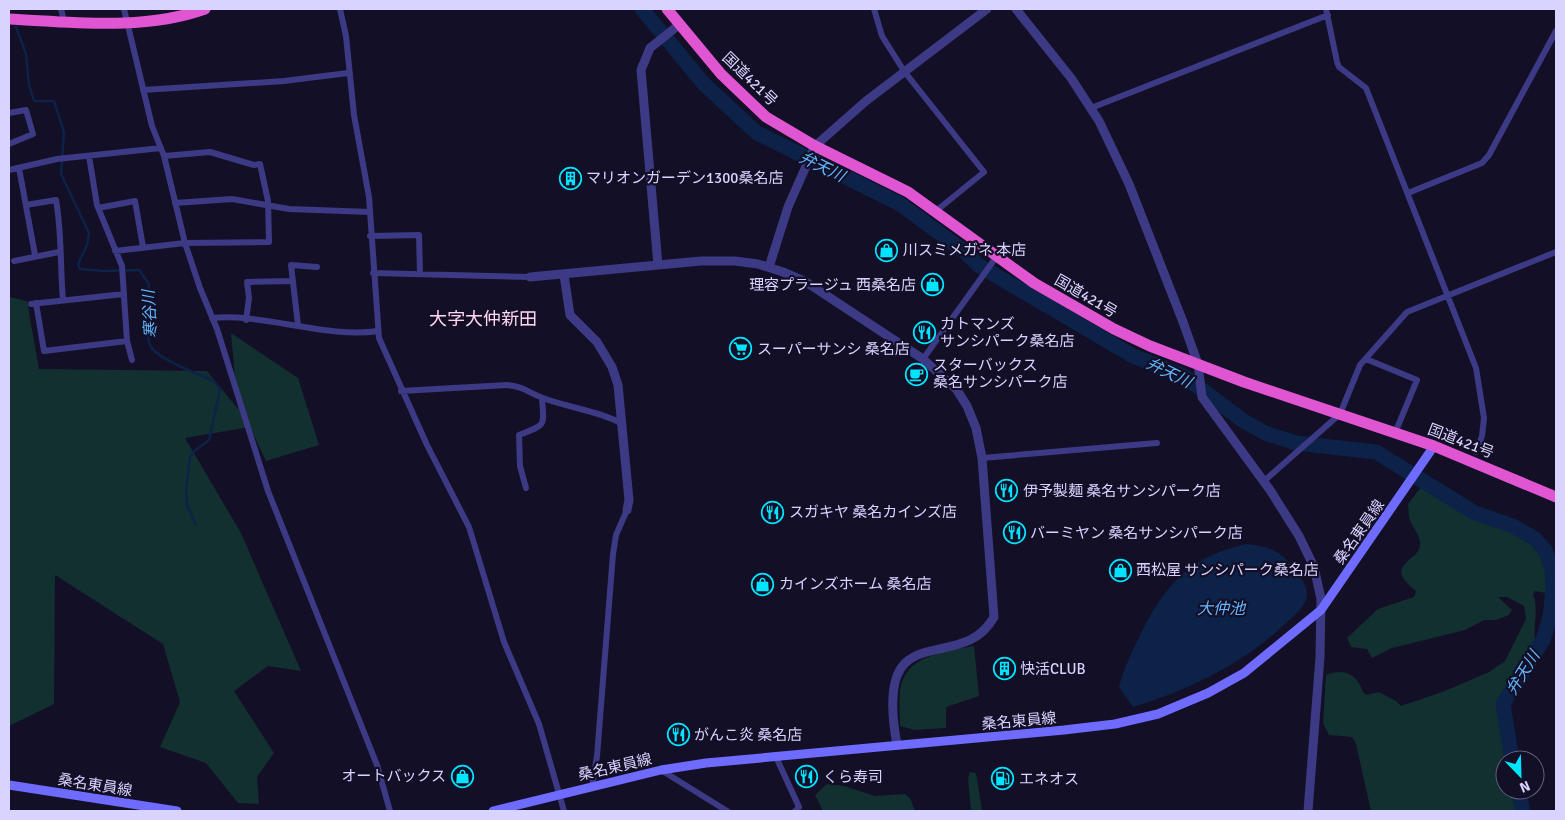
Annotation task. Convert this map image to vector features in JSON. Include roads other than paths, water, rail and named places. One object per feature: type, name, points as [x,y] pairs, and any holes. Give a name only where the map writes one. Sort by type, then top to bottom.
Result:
[{"type":"highway","points":[[9,18],[128,23],[162,20],[205,9]]},
{"type":"highway","name":"国道421号","points":[[666,9],[675,28],[766,117],[814,149],[908,192],[936,211],[994,259],[1114,329],[1198,364],[1434,446],[1556,497]]},
{"type":"main road","name":"桑名東員線","points":[[493,811],[662,770],[897,744],[1064,730],[1115,724],[1158,714],[1208,693],[1244,673],[1320,610],[1358,558],[1434,446]]},
{"type":"main road","name":"桑名東員線","points":[[9,785],[177,811]]},
{"type":"street","points":[[61,9],[64,21]]},
{"type":"street","points":[[124,9],[152,126],[164,156],[185,243],[212,318],[266,484],[377,765],[390,811]]},
{"type":"street","points":[[340,9],[346,36],[348,73],[370,212],[370,236],[378,331],[382,347],[401,391],[469,527],[504,642],[538,724],[564,811]]},
{"type":"street","points":[[874,9],[882,36],[904,71],[984,172],[936,211]]},
{"type":"street","points":[[770,267],[788,207],[814,149],[904,71],[987,9]]},
{"type":"street","points":[[1016,9],[1071,78],[1116,154],[1198,364],[1202,397],[1299,536],[1314,568],[1320,589],[1320,657],[1308,811]]},
{"type":"street","points":[[1090,108],[1327,12],[1339,67],[1366,88],[1476,368],[1482,402],[1482,436],[1476,452]]},
{"type":"street","points":[[658,265],[640,76],[646,55],[656,43],[675,28]]},
{"type":"street","points":[[1408,193],[1482,163],[1489,154],[1556,31]]},
{"type":"street","points":[[143,90],[284,81],[348,73]]},
{"type":"street","points":[[9,113],[26,110],[33,134],[9,144]]},
{"type":"street","points":[[9,170],[57,159],[160,148]]},
{"type":"street","points":[[116,251],[185,243],[269,242],[268,206],[260,164],[210,152],[164,156]]},
{"type":"street","points":[[89,156],[98,208],[122,266],[127,341],[132,360]]},
{"type":"street","points":[[19,168],[34,255]]},
{"type":"street","points":[[175,203],[232,199],[289,209],[370,212]]},
{"type":"street","points":[[26,205],[56,200],[60,223],[59,252],[63,300]]},
{"type":"street","points":[[98,208],[135,201],[143,247]]},
{"type":"street","points":[[370,236],[419,235],[420,274]]},
{"type":"street","points":[[14,260],[59,252]]},
{"type":"street","points":[[1263,482],[1340,414],[1360,365],[1407,312],[1556,252]]},
{"type":"street","points":[[923,359],[994,259]]},
{"type":"street","points":[[373,273],[530,278],[719,260],[770,267],[806,282],[923,359],[957,390],[967,406],[976,428],[982,458],[994,617],[988,628],[971,641],[924,652],[904,664],[896,680],[892,706],[897,744]]},
{"type":"street","points":[[298,325],[291,265],[317,267]]},
{"type":"street","points":[[564,275],[570,315],[597,342],[612,367],[618,386],[629,500],[627,510],[616,535],[613,554],[597,756],[592,786]]},
{"type":"street","points":[[246,320],[249,298],[247,282],[292,280]]},
{"type":"street","points":[[124,294],[34,303],[44,352],[127,341]]},
{"type":"street","points":[[212,318],[359,332],[378,331]]},
{"type":"street","points":[[1366,359],[1417,380],[1395,433]]},
{"type":"street","points":[[401,391],[507,384],[523,387],[542,398],[605,414],[621,423]]},
{"type":"street","points":[[526,488],[520,466],[519,435],[541,426],[544,422],[542,398]]},
{"type":"street","points":[[982,458],[1157,443]]},
{"type":"street","points":[[776,757],[799,807],[796,811]]},
{"type":"street","points":[[662,770],[727,811]]},
{"type":"water","name":"大仲池","points":[[1246,544],[1270,549],[1286,559],[1306,587],[1307,597],[1304,605],[1269,638],[1233,663],[1195,684],[1133,707],[1119,687],[1135,645],[1161,598],[1183,574],[1196,564],[1227,549]]},
{"type":"waterway","name":"弁天川","points":[[642,9],[704,84],[757,133],[900,204],[965,252],[978,265],[1133,356],[1184,376],[1242,420],[1265,433],[1296,443],[1376,452],[1475,513],[1513,526],[1534,538],[1545,550],[1552,568],[1553,590],[1550,617],[1543,640],[1503,704],[1510,750]]},
{"type":"waterway","name":"寒谷川","points":[[16,27],[26,54],[29,85],[34,101],[54,101],[64,132],[61,174],[89,233],[87,245],[78,264],[80,269],[104,271],[139,270],[149,284],[146,324],[151,347],[167,360],[208,378],[217,384],[220,390],[209,440],[193,452],[190,458],[186,490],[187,505],[196,525]]},
{"type":"waterway","name":"弁天川","points":[[1520,800],[1523,811]]},
{"type":"place","name":"マリオンガーデン1300桑名店","points":[[570,178]]},
{"type":"place","name":"川スミメガネ 本店","points":[[887,250]]},
{"type":"place","name":"理容プラージュ 西桑名店","points":[[932,285]]},
{"type":"place","name":"カトマンズ サンシパーク桑名店","points":[[924,333]]},
{"type":"place","name":"スーパーサンシ 桑名店","points":[[741,349]]},
{"type":"place","name":"スターバックス 桑名サンシパーク店","points":[[917,374]]},
{"type":"place","name":"伊予製麺 桑名サンシパーク店","points":[[1007,491]]},
{"type":"place","name":"スガキヤ 桑名カインズ店","points":[[773,512]]},
{"type":"place","name":"バーミヤン 桑名サンシパーク店","points":[[1014,533]]},
{"type":"place","name":"西松屋 サンシパーク桑名店","points":[[1120,570]]},
{"type":"place","name":"カインズホーム 桑名店","points":[[763,584]]},
{"type":"place","name":"快活CLUB","points":[[1004,669]]},
{"type":"place","name":"がんこ炎 桑名店","points":[[678,735]]},
{"type":"place","name":"オートバックス","points":[[462,776]]},
{"type":"place","name":"くら寿司","points":[[807,777]]},
{"type":"place","name":"エネオス","points":[[1003,779]]},
{"type":"district","name":"大字大仲新田","points":[[483,319]]}]
